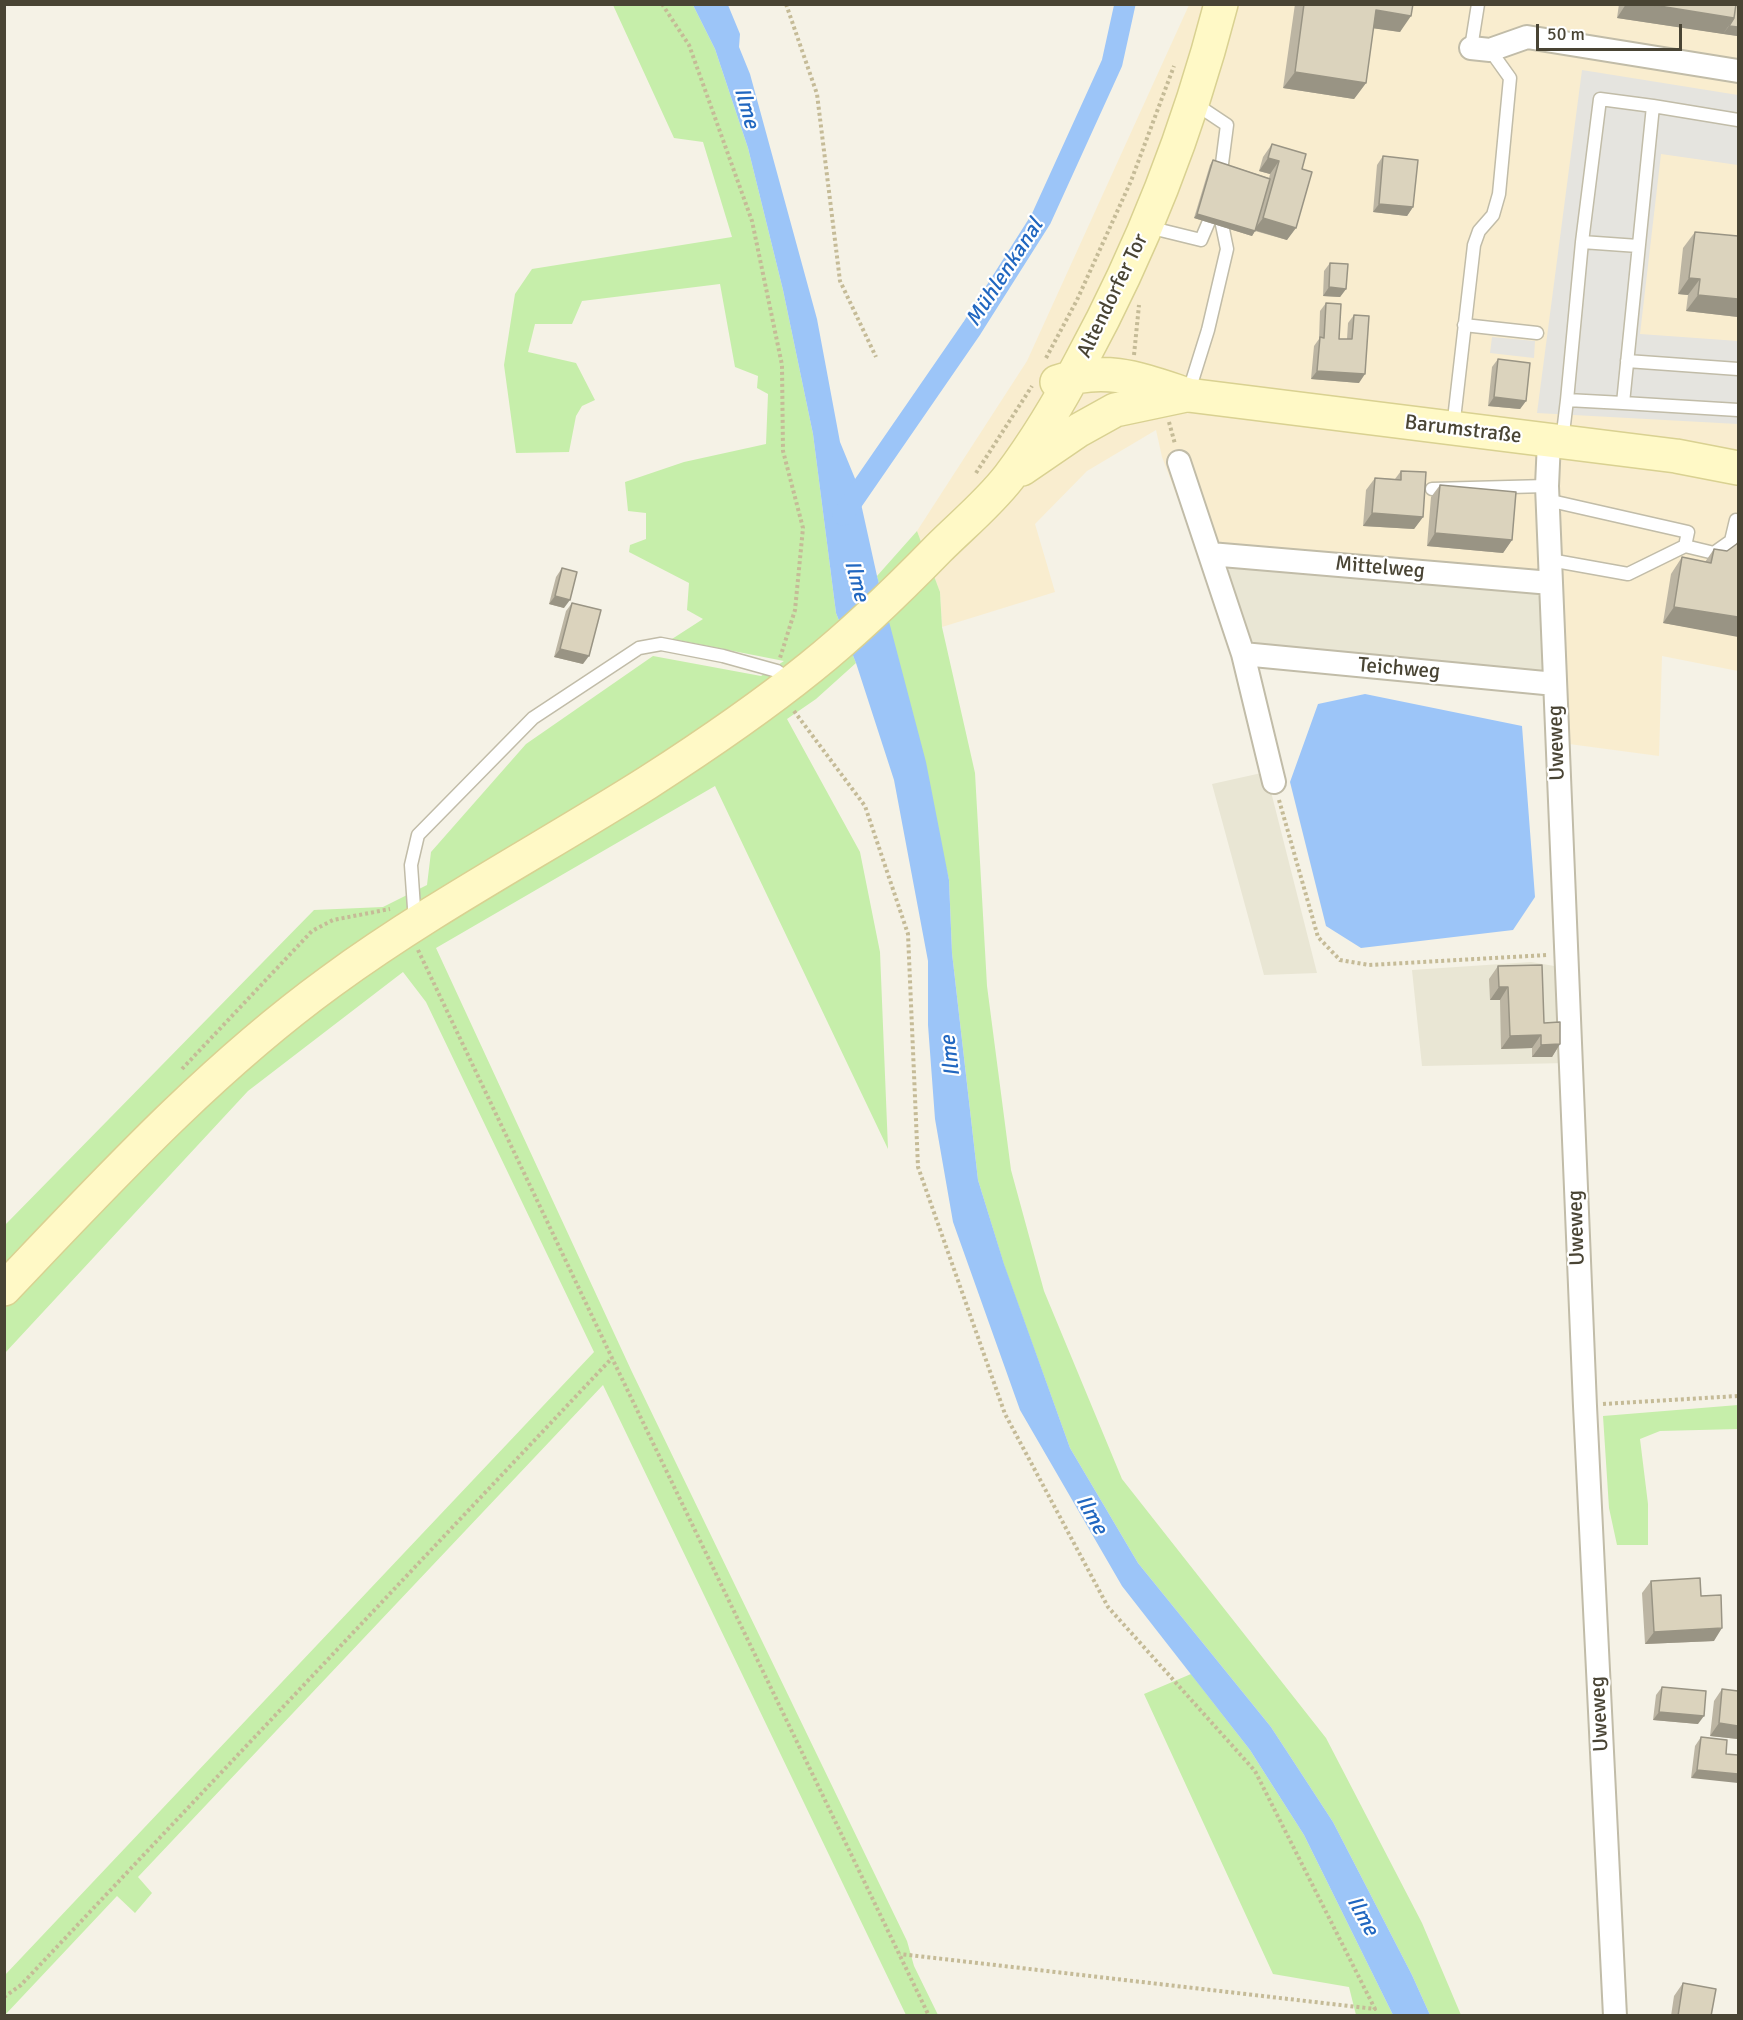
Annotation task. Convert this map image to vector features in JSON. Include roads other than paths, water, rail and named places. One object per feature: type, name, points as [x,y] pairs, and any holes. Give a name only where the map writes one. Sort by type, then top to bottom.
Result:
[{"type":"main road","name":"Altendorfer Tor","points":[[929,559],[994,468],[1068,345],[1106,268],[1151,165],[1214,4]]},
{"type":"main road","name":"Altendorfer Tor","points":[[1048,379],[1106,315],[1147,226],[1193,102],[1221,4]]},
{"type":"main road","points":[[1106,315],[1116,352],[1132,377]]},
{"type":"main road","name":"Barumstraße","points":[[1048,379],[1090,375],[1132,377],[1178,405]]},
{"type":"main road","name":"Altendorfer Tor","points":[[929,559],[1008,478],[1056,406],[1048,379]]},
{"type":"main road","points":[[1048,379],[1083,393],[1096,404],[1114,410]]},
{"type":"main road","name":"Barumstraße","points":[[1008,478],[1114,410],[1178,405],[1452,429],[1676,456],[1738,468]]},
{"type":"main road","points":[[4,1289],[170,1118],[258,1039],[328,983],[415,922],[645,784],[713,739],[929,559]]},
{"type":"street","points":[[1480,49],[1527,37],[1738,71]]},
{"type":"street","name":"Uweweg","points":[[1555,441],[1547,493],[1585,1406],[1615,2016]]},
{"type":"street","points":[[1179,462],[1243,654],[1274,782]]},
{"type":"street","name":"Mittelweg","points":[[1210,554],[1551,583]]},
{"type":"street","name":"Teichweg","points":[[1243,654],[1555,684]]},
{"type":"lane","points":[[1452,429],[1474,245],[1479,231],[1493,215],[1499,194],[1510,78],[1480,49],[1478,4]]},
{"type":"lane","points":[[1555,441],[1567,400],[1582,242],[1600,99],[1738,120]]},
{"type":"lane","points":[[1147,226],[1201,240],[1217,202],[1227,125],[1193,102]]},
{"type":"lane","points":[[1623,403],[1653,106]]},
{"type":"lane","points":[[1178,405],[1208,330],[1227,249],[1217,202]]},
{"type":"lane","points":[[1582,242],[1638,246]]},
{"type":"lane","points":[[1464,325],[1537,333]]},
{"type":"lane","points":[[1627,361],[1738,369]]},
{"type":"lane","points":[[1567,400],[1738,410]]},
{"type":"lane","points":[[1432,489],[1547,493],[1688,532],[1685,546]]},
{"type":"lane","points":[[1550,560],[1628,574],[1685,546],[1714,553],[1731,541],[1736,520]]},
{"type":"lane","points":[[415,922],[411,864],[418,835],[533,718],[639,648],[661,644],[723,656],[790,677]]},
{"type":"water","name":"Ilme","points":[[693,5],[728,5],[740,34],[739,47],[750,74],[817,319],[840,442],[856,481],[877,576],[926,762],[949,880],[952,953],[978,1180],[1004,1264],[1070,1448],[1138,1563],[1271,1727],[1333,1822],[1412,1975],[1430,2015],[1393,2015],[1304,1835],[1250,1750],[1122,1586],[1020,1410],[953,1222],[935,1119],[928,1025],[928,961],[894,780],[856,663],[836,613],[813,434],[783,290],[748,148],[715,49]]},
{"type":"water","points":[[1365,694],[1522,726],[1535,897],[1513,930],[1361,948],[1326,926],[1290,782],[1318,704]]},
{"type":"waterway","name":"Mühlenkanal","points":[[843,515],[972,328],[1041,219],[1112,63],[1125,4]]}]
